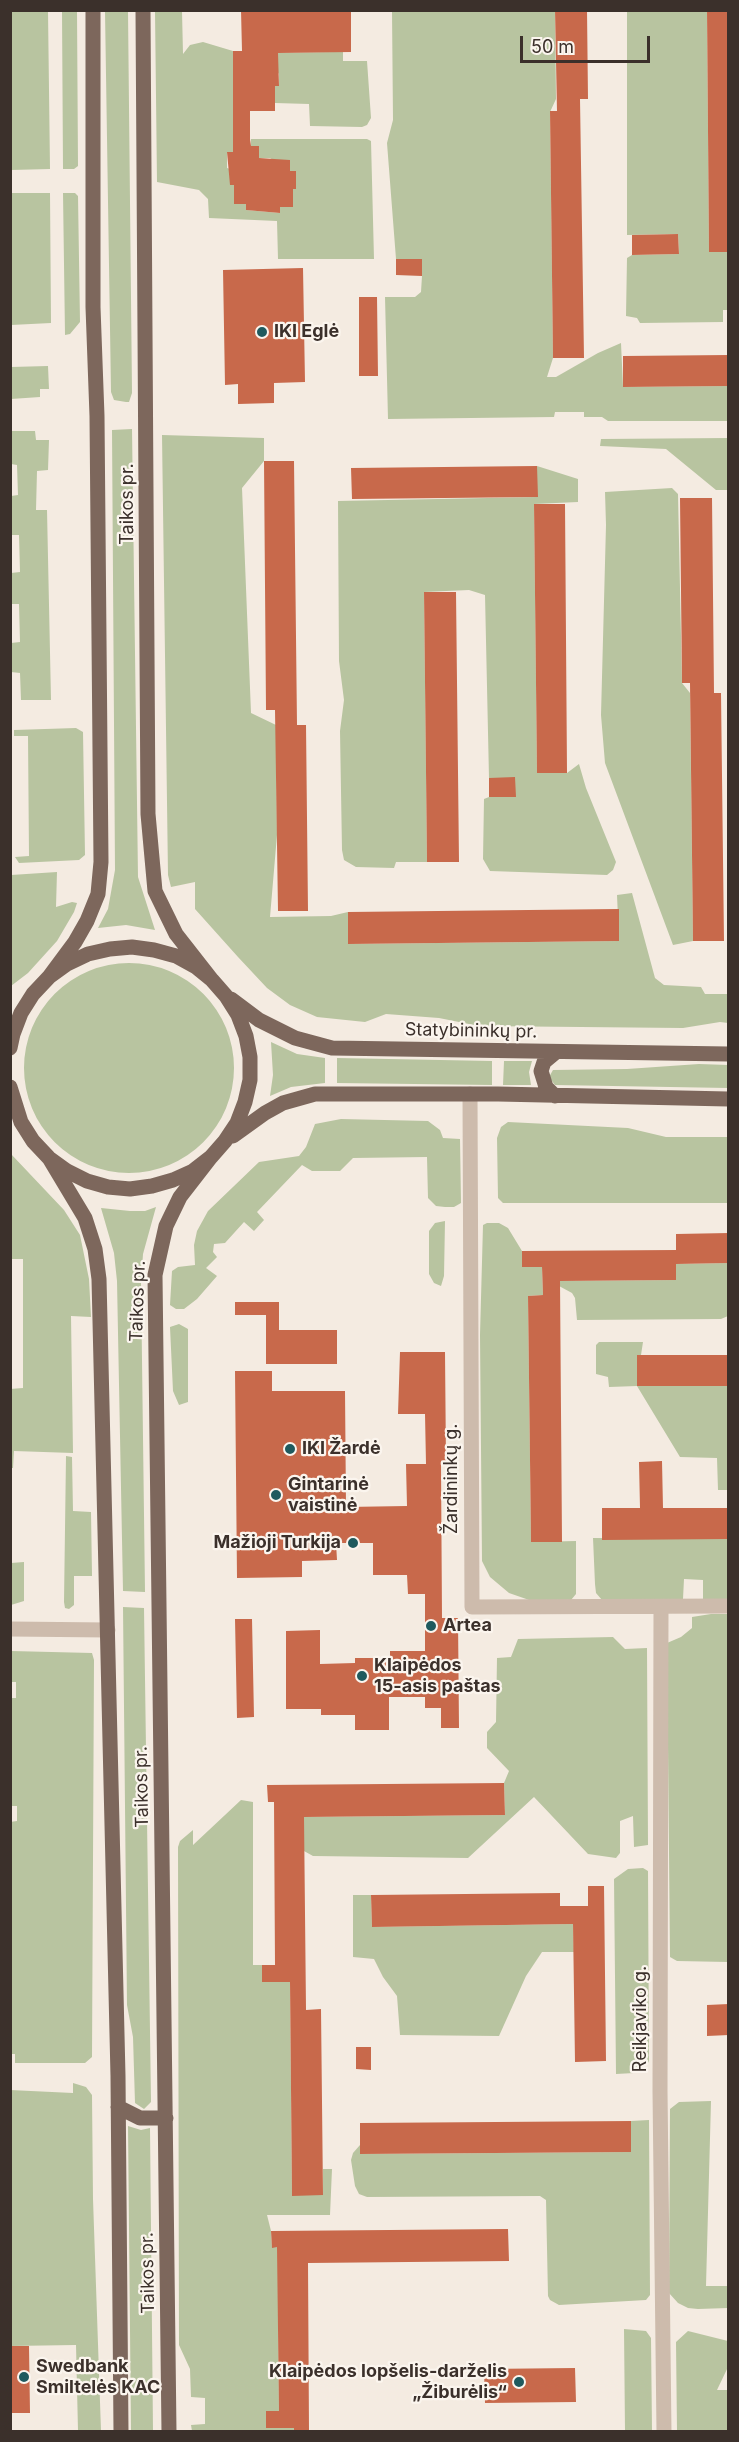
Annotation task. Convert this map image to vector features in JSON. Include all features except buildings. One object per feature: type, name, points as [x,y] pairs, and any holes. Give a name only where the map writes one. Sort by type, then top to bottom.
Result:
[{"type":"main road","name":"Taikos pr.","points":[[49,978],[87,921],[98,894],[101,862],[97,416],[93,307],[93,10]]},
{"type":"main road","name":"Taikos pr.","points":[[143,10],[148,814],[155,891],[176,934],[212,980]]},
{"type":"main road","points":[[10,1048],[21,1013],[33,994],[49,978],[67,964],[88,954],[132,947],[176,956],[196,967],[212,980],[238,1015],[246,1036],[250,1058],[250,1080],[237,1123],[211,1157],[193,1171],[173,1180],[130,1189],[108,1187],[87,1181],[67,1171],[49,1158],[33,1141],[21,1122],[10,1087]]},
{"type":"main road","points":[[10,1008],[33,994]]},
{"type":"main road","name":"Statybininkų pr.","points":[[226,996],[259,1020],[314,1045],[354,1049],[729,1054]]},
{"type":"main road","points":[[555,1096],[546,1087],[541,1071],[544,1062],[556,1052]]},
{"type":"main road","points":[[225,1141],[274,1108],[315,1094],[729,1098]]},
{"type":"main road","points":[[10,1127],[33,1141]]},
{"type":"main road","name":"Taikos pr.","points":[[169,2432],[155,1275],[166,1226],[180,1197],[211,1157]]},
{"type":"main road","name":"Taikos pr.","points":[[49,1158],[85,1218],[95,1249],[99,1279],[118,2107],[121,2432]]},
{"type":"main road","points":[[118,2107],[140,2118],[166,2118]]},
{"type":"street","name":"Žardininkų g.","points":[[470,1094],[472,1607],[729,1606]]},
{"type":"street","name":"Reikjaviko g.","points":[[661,1607],[660,2091],[664,2432]]},
{"type":"street","points":[[10,1629],[108,1630]]},
{"type":"green space","points":[[10,11],[48,11],[50,169],[11,170]]},
{"type":"green space","points":[[62,11],[77,11],[78,166],[74,169],[63,169]]},
{"type":"green space","points":[[105,11],[128,11],[132,393],[129,402],[114,400],[111,392]]},
{"type":"green space","points":[[155,11],[182,11],[183,54],[190,45],[203,42],[233,51],[233,152],[227,153],[227,168],[230,169],[230,185],[234,185],[234,204],[246,204],[246,210],[280,213],[280,207],[296,188],[296,172],[290,171],[270,158],[259,158],[251,146],[251,139],[367,139],[371,141],[374,259],[278,259],[277,221],[209,218],[208,199],[199,190],[157,182]]},
{"type":"green space","points":[[392,11],[555,11],[556,99],[550,112],[553,358],[547,377],[556,377],[621,343],[623,387],[728,386],[728,421],[608,421],[602,417],[584,417],[584,412],[555,412],[554,417],[388,419],[385,297],[415,297],[421,292],[422,276],[422,259],[396,259],[387,143],[393,120]]},
{"type":"green space","points":[[627,11],[707,11],[709,252],[728,252],[728,310],[723,310],[723,322],[640,323],[637,318],[626,316],[627,258],[632,255],[679,254],[678,234],[627,235]]},
{"type":"green space","points":[[343,48],[343,61],[367,61],[371,118],[367,125],[362,127],[310,126],[309,104],[275,103],[275,86],[279,86],[279,74],[265,53],[334,52]]},
{"type":"green space","points":[[10,193],[50,193],[51,323],[11,325]]},
{"type":"green space","points":[[63,193],[75,193],[78,196],[80,322],[70,334],[65,335]]},
{"type":"green space","points":[[48,366],[49,389],[40,389],[40,397],[11,399],[11,367]]},
{"type":"green space","points":[[132,429],[138,877],[155,930],[126,925],[98,928],[108,909],[115,870],[112,430]]},
{"type":"green space","points":[[11,431],[35,431],[36,440],[49,440],[48,470],[37,471],[36,510],[47,510],[51,700],[21,700],[20,673],[11,672],[11,643],[20,642],[19,604],[11,604],[11,573],[20,572],[19,535],[11,535],[11,496],[18,495],[17,465],[11,464]]},
{"type":"green space","points":[[162,435],[264,438],[264,461],[242,488],[251,713],[276,725],[277,835],[270,917],[331,916],[348,912],[348,944],[619,941],[617,895],[632,893],[655,978],[664,985],[701,987],[705,994],[728,994],[728,1023],[720,1022],[683,1028],[479,1026],[439,1018],[386,1014],[365,1022],[317,1017],[290,1005],[267,988],[195,909],[195,882],[171,887],[168,875]]},
{"type":"green space","points":[[728,438],[728,490],[716,490],[666,449],[600,446],[601,439]]},
{"type":"green space","points":[[537,466],[578,479],[578,502],[534,504],[537,773],[567,773],[579,764],[586,788],[616,862],[613,870],[607,875],[490,871],[483,859],[484,799],[515,796],[515,778],[489,778],[485,595],[469,590],[424,592],[427,862],[396,862],[394,868],[356,867],[344,860],[342,850],[340,731],[344,700],[339,661],[338,501],[537,497]]},
{"type":"green space","points":[[672,488],[678,494],[682,683],[690,693],[693,941],[673,945],[605,763],[601,715],[605,492]]},
{"type":"green space","points":[[76,728],[83,732],[85,855],[79,860],[19,863],[15,857],[29,856],[28,736],[14,736],[14,730]]},
{"type":"green space","points":[[57,872],[56,907],[72,902],[77,903],[74,912],[57,941],[28,973],[11,986],[11,875]]},
{"type":"green space","points":[[129,963],[149,965],[169,971],[187,981],[203,994],[216,1010],[226,1028],[232,1048],[234,1068],[232,1088],[226,1108],[216,1126],[203,1142],[187,1155],[169,1165],[149,1171],[129,1173],[109,1171],[89,1165],[71,1155],[55,1142],[42,1126],[32,1108],[26,1088],[24,1068],[26,1048],[32,1028],[42,1010],[55,994],[71,981],[89,971],[109,965]]},
{"type":"green space","points":[[271,1042],[297,1054],[325,1058],[325,1083],[291,1087],[270,1096],[273,1075]]},
{"type":"green space","points":[[337,1058],[492,1061],[492,1085],[337,1083]]},
{"type":"green space","points":[[504,1061],[532,1061],[529,1072],[531,1085],[503,1085]]},
{"type":"green space","points":[[699,1064],[728,1065],[728,1088],[555,1085],[549,1077],[553,1070],[627,1069]]},
{"type":"green space","points":[[341,1119],[428,1121],[440,1130],[443,1138],[460,1139],[461,1203],[454,1207],[436,1206],[428,1198],[427,1157],[353,1158],[340,1171],[312,1171],[302,1165],[257,1212],[264,1220],[254,1231],[244,1222],[225,1243],[214,1244],[213,1252],[217,1257],[206,1268],[217,1276],[197,1299],[184,1309],[176,1309],[170,1305],[172,1271],[178,1267],[195,1265],[194,1245],[197,1231],[208,1211],[259,1162],[299,1156],[306,1147],[315,1124]]},
{"type":"green space","points":[[508,1122],[628,1128],[666,1137],[728,1137],[728,1203],[503,1203],[498,1198],[497,1138],[501,1127]]},
{"type":"green space","points":[[11,1154],[64,1210],[80,1235],[89,1279],[91,1317],[71,1316],[73,1453],[14,1451],[13,1468],[10,1468],[10,1389],[23,1388],[23,1259],[11,1259]]},
{"type":"green space","points":[[156,1207],[143,1254],[141,1283],[145,1592],[123,1591],[117,1281],[114,1253],[101,1208],[145,1211]]},
{"type":"green space","points":[[445,1221],[444,1276],[441,1286],[434,1283],[429,1274],[429,1231],[435,1223]]},
{"type":"green space","points":[[499,1223],[508,1228],[522,1251],[522,1267],[542,1267],[543,1295],[528,1296],[531,1542],[576,1541],[576,1594],[571,1600],[532,1601],[509,1593],[490,1577],[482,1561],[480,1335],[483,1225]]},
{"type":"green space","points":[[728,1263],[728,1316],[721,1319],[577,1320],[575,1298],[572,1293],[559,1286],[559,1281],[676,1280],[676,1264]]},
{"type":"green space","points":[[179,1324],[188,1329],[188,1402],[179,1405],[173,1391],[170,1327]]},
{"type":"green space","points":[[599,1342],[643,1342],[641,1355],[637,1355],[637,1386],[609,1387],[608,1377],[596,1374],[596,1345]]},
{"type":"green space","points":[[637,1386],[728,1386],[728,1490],[718,1490],[717,1458],[680,1457]]},
{"type":"green space","points":[[66,1456],[72,1457],[73,1511],[91,1512],[92,1576],[74,1576],[74,1605],[69,1609],[65,1608],[64,1602]]},
{"type":"green space","points":[[593,1538],[728,1539],[728,1599],[703,1599],[703,1580],[684,1579],[683,1599],[602,1600],[596,1593]]},
{"type":"green space","points":[[24,1562],[24,1601],[11,1605],[11,1563]]},
{"type":"green space","points":[[123,1607],[144,1608],[151,2102],[144,2109],[135,2103],[133,2037],[127,2005]]},
{"type":"green space","points":[[728,1614],[728,1962],[677,1961],[670,1957],[667,1643],[681,1637],[692,1628],[692,1617]]},
{"type":"green space","points":[[613,1637],[625,1649],[647,1648],[648,1845],[634,1847],[633,1816],[620,1821],[620,1853],[616,1858],[588,1854],[534,1797],[468,1858],[313,1856],[304,1851],[304,1817],[505,1815],[504,1783],[509,1771],[487,1748],[487,1732],[496,1722],[497,1658],[511,1657],[518,1639]]},
{"type":"green space","points":[[11,1651],[92,1653],[94,1660],[92,2057],[85,2063],[15,2063],[15,2054],[11,2054],[10,1822],[17,1821],[17,1806],[12,1806],[12,1794],[10,1794],[11,1698],[16,1698],[16,1682],[11,1682]]},
{"type":"green space","points":[[241,1800],[253,1802],[253,1965],[262,1965],[262,1982],[290,1982],[292,2195],[323,2195],[323,2169],[332,2169],[330,2215],[267,2215],[272,2247],[290,2247],[278,2272],[279,2411],[266,2411],[266,2428],[294,2428],[294,2431],[192,2431],[191,2425],[205,2424],[205,2398],[191,2397],[190,2369],[179,2345],[178,1847],[180,1841],[193,1830],[193,1845]]},
{"type":"green space","points":[[643,1868],[648,1871],[649,2062],[634,2073],[616,2074],[614,1879],[628,1869]]},
{"type":"green space","points":[[353,1895],[371,1895],[372,1927],[573,1924],[574,1952],[542,1952],[526,1976],[499,2036],[400,2035],[397,1996],[383,1977],[374,1959],[353,1957]]},
{"type":"green space","points":[[73,2083],[86,2087],[92,2095],[101,2431],[78,2431],[76,2345],[11,2346],[10,2090],[73,2093]]},
{"type":"green space","points":[[711,2101],[706,2286],[728,2286],[728,2308],[698,2309],[688,2308],[678,2303],[669,2293],[670,2109],[679,2102]]},
{"type":"green space","points":[[649,2120],[650,2295],[646,2300],[559,2305],[550,2300],[548,2296],[546,2200],[540,2196],[367,2197],[359,2194],[355,2186],[351,2160],[353,2153],[360,2145],[361,2154],[631,2152],[631,2121]]},
{"type":"green space","points":[[128,2126],[141,2130],[150,2128],[153,2431],[131,2431]]},
{"type":"green space","points":[[624,2329],[646,2331],[651,2338],[652,2431],[625,2431]]},
{"type":"green space","points":[[688,2331],[728,2341],[728,2367],[717,2390],[728,2390],[728,2431],[677,2431],[676,2342]]},
{"type":"place","name":"IKI Eglė","points":[[262,332]]},
{"type":"place","name":"IKI Žardė","points":[[290,1449]]},
{"type":"place","name":"Gintarinė vaistinė","points":[[276,1495]]},
{"type":"place","name":"Mažioji Turkija","points":[[353,1543]]},
{"type":"place","name":"Artea","points":[[431,1626]]},
{"type":"place","name":"Klaipėdos 15-asis paštas","points":[[362,1676]]},
{"type":"place","name":"Swedbank Smiltelės KAC","points":[[24,2377]]},
{"type":"place","name":"Klaipėdos lopšelis-darželis „Žiburėlis“","points":[[519,2382]]}]
